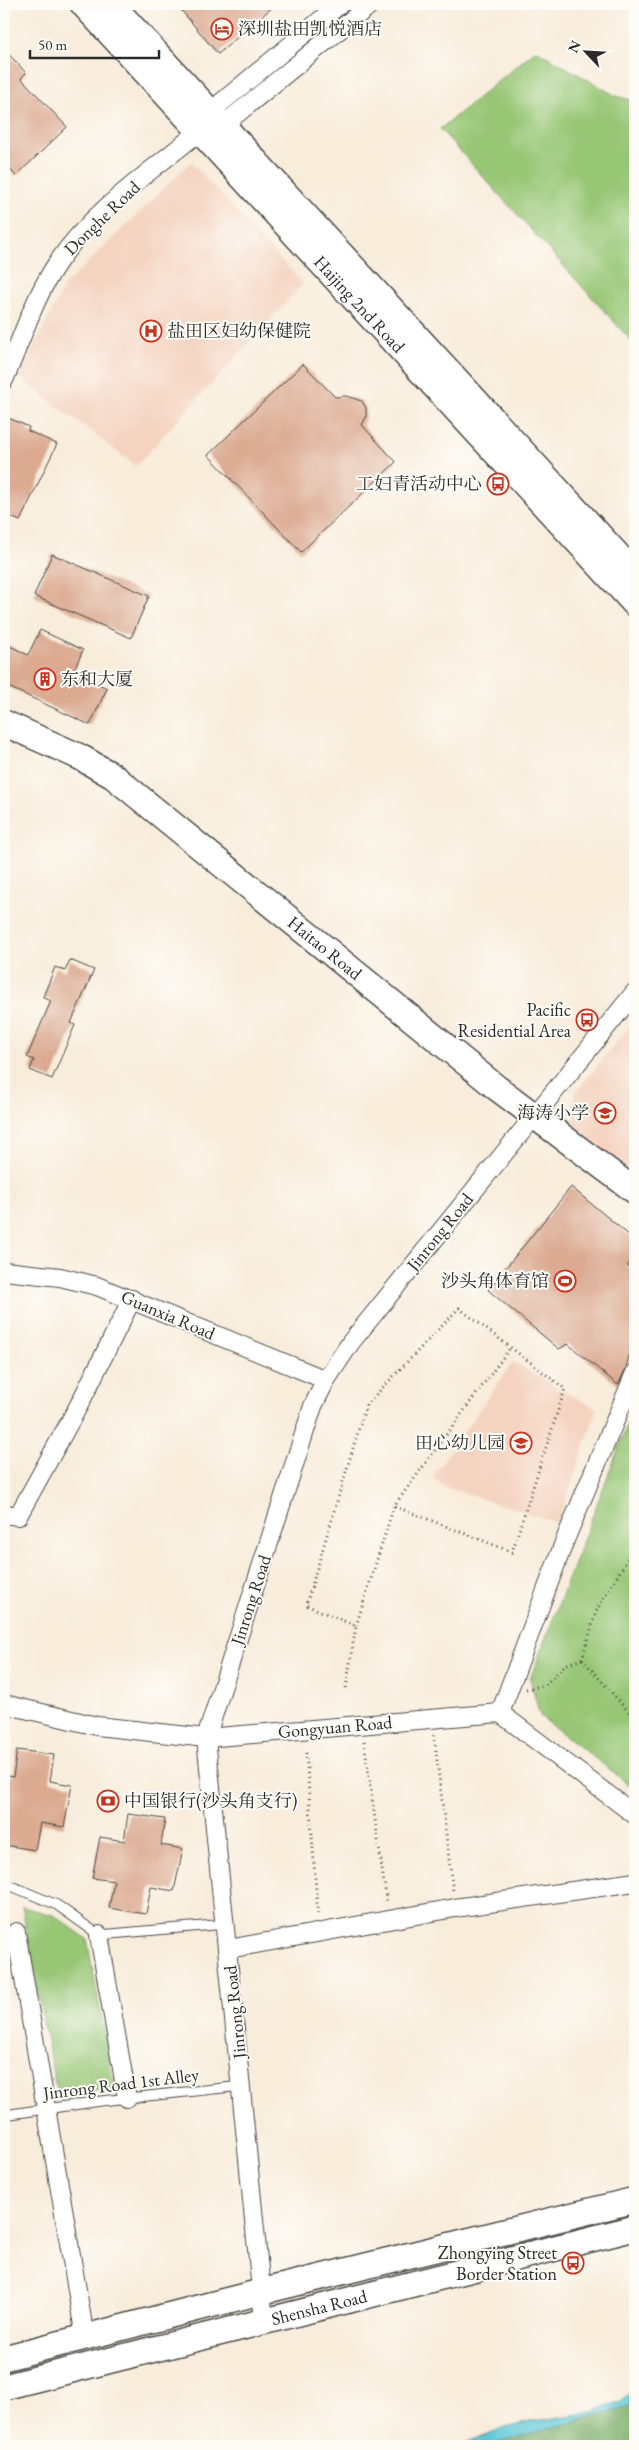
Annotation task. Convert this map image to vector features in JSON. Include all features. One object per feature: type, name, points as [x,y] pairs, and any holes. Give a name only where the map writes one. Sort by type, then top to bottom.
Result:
[{"type":"street","name":"Haijing 2nd Road","points":[[83,4],[211,123],[635,574]]},
{"type":"street","name":"Haijing 2nd Road","points":[[110,4],[211,123],[635,604]]},
{"type":"street","name":"Donghe Road","points":[[211,123],[340,4]]},
{"type":"street","name":"Donghe Road","points":[[4,380],[42,292],[57,263],[76,238],[100,215],[211,123],[371,4]]},
{"type":"street","name":"Haitao Road","points":[[4,723],[80,758],[113,776],[497,1088],[635,1191]]},
{"type":"street","name":"Jinrong Road","points":[[264,2320],[206,1738],[313,1406],[326,1380],[351,1342],[635,992]]},
{"type":"street","name":"Guanxia Road","points":[[4,1270],[60,1277],[97,1286],[326,1380]]},
{"type":"street","points":[[4,1514],[18,1516],[80,1405],[132,1299]]},
{"type":"street","points":[[635,1373],[565,1540],[500,1713],[635,1815]]},
{"type":"street","name":"Gongyuan Road","points":[[4,1704],[97,1726],[206,1738],[500,1713]]},
{"type":"street","points":[[228,1949],[455,1908],[635,1882]]},
{"type":"street","points":[[16,1932],[85,2337]]},
{"type":"street","points":[[99,1935],[127,2098]]},
{"type":"street","name":"Shensha Road","points":[[4,2358],[260,2292],[635,2200]]},
{"type":"street","name":"Shensha Road","points":[[4,2387],[635,2228]]},
{"type":"lane","points":[[4,1883],[56,1905],[99,1935],[226,1924]]},
{"type":"lane","name":"Jinrong Road 1st Alley","points":[[4,2114],[127,2098],[242,2086]]},
{"type":"path","points":[[356,1626],[306,1605],[366,1405],[459,1308],[565,1390],[512,1552],[394,1506]]},
{"type":"path","points":[[346,1688],[356,1626],[394,1506],[510,1348]]},
{"type":"path","points":[[582,1659],[597,1609],[635,1547]]},
{"type":"path","points":[[508,1692],[545,1685],[565,1665],[582,1659]]},
{"type":"path","points":[[582,1659],[635,1719]]},
{"type":"path","points":[[433,1730],[455,1908]]},
{"type":"path","points":[[364,1740],[390,1920]]},
{"type":"path","points":[[306,1753],[319,1932]]},
{"type":"shaded area","name":"盐田区妇幼保健院","points":[[191,162],[303,284],[136,466],[19,377],[65,285]]},
{"type":"shaded area","name":"海涛小学","points":[[635,1020],[635,1176],[575,1132],[574,1094]]},
{"type":"shaded area","name":"田心幼儿园","points":[[513,1362],[597,1409],[558,1523],[445,1487],[432,1477]]},
{"type":"green space","points":[[536,50],[616,96],[635,101],[635,345],[440,129]]},
{"type":"green space","points":[[633,1410],[635,1411],[635,1789],[540,1716],[530,1679]]},
{"type":"green space","points":[[22,1907],[54,1915],[87,1939],[115,2089],[57,2094]]},
{"type":"green space","points":[[635,2401],[635,2446],[473,2446]]},
{"type":"water","points":[[635,2389],[635,2404],[488,2446],[458,2446],[500,2429],[534,2421],[592,2412],[620,2401]]},
{"type":"building","name":"深圳盐田凯悦酒店","points":[[176,4],[276,4],[218,54]]},
{"type":"building","points":[[4,49],[26,73],[21,78],[67,127],[16,176],[4,163]]},
{"type":"building","points":[[303,364],[335,397],[346,396],[362,401],[366,408],[366,417],[362,425],[396,462],[301,552],[208,455]]},
{"type":"building","points":[[4,416],[29,427],[28,431],[57,444],[20,521],[4,514]]},
{"type":"building","points":[[52,554],[149,596],[131,638],[34,596]]},
{"type":"building","name":"东和大厦","points":[[40,630],[83,650],[73,672],[107,688],[90,725],[4,685],[4,643],[28,655]]},
{"type":"building","points":[[70,960],[94,970],[71,1023],[75,1025],[52,1079],[30,1070],[34,1060],[27,1057],[51,1001],[43,997],[55,967],[65,971]]},
{"type":"building","name":"沙头角体育馆","points":[[571,1187],[635,1240],[635,1256],[627,1266],[635,1272],[635,1329],[626,1368],[618,1385],[568,1344],[559,1349],[488,1290]]},
{"type":"building","points":[[17,1750],[54,1755],[50,1781],[72,1785],[64,1827],[40,1823],[35,1850],[4,1845],[4,1775],[13,1777]]},
{"type":"building","points":[[128,1814],[165,1819],[161,1845],[183,1849],[174,1891],[151,1887],[146,1914],[109,1908],[114,1881],[92,1878],[100,1837],[124,1841]]},
{"type":"place","name":"深圳盐田凯悦酒店","points":[[222,29]]},
{"type":"place","name":"盐田区妇幼保健院","points":[[151,331]]},
{"type":"place","name":"工妇青活动中心","points":[[498,484]]},
{"type":"place","name":"东和大厦","points":[[45,679]]},
{"type":"place","name":"Pacific Residential Area","points":[[587,1020]]},
{"type":"place","name":"海涛小学","points":[[605,1113]]},
{"type":"place","name":"沙头角体育馆","points":[[565,1281]]},
{"type":"place","name":"田心幼儿园","points":[[521,1443]]},
{"type":"place","name":"中国银行(沙头角支行)","points":[[108,1801]]},
{"type":"place","name":"Zhongying Street Border Station","points":[[573,2263]]}]
